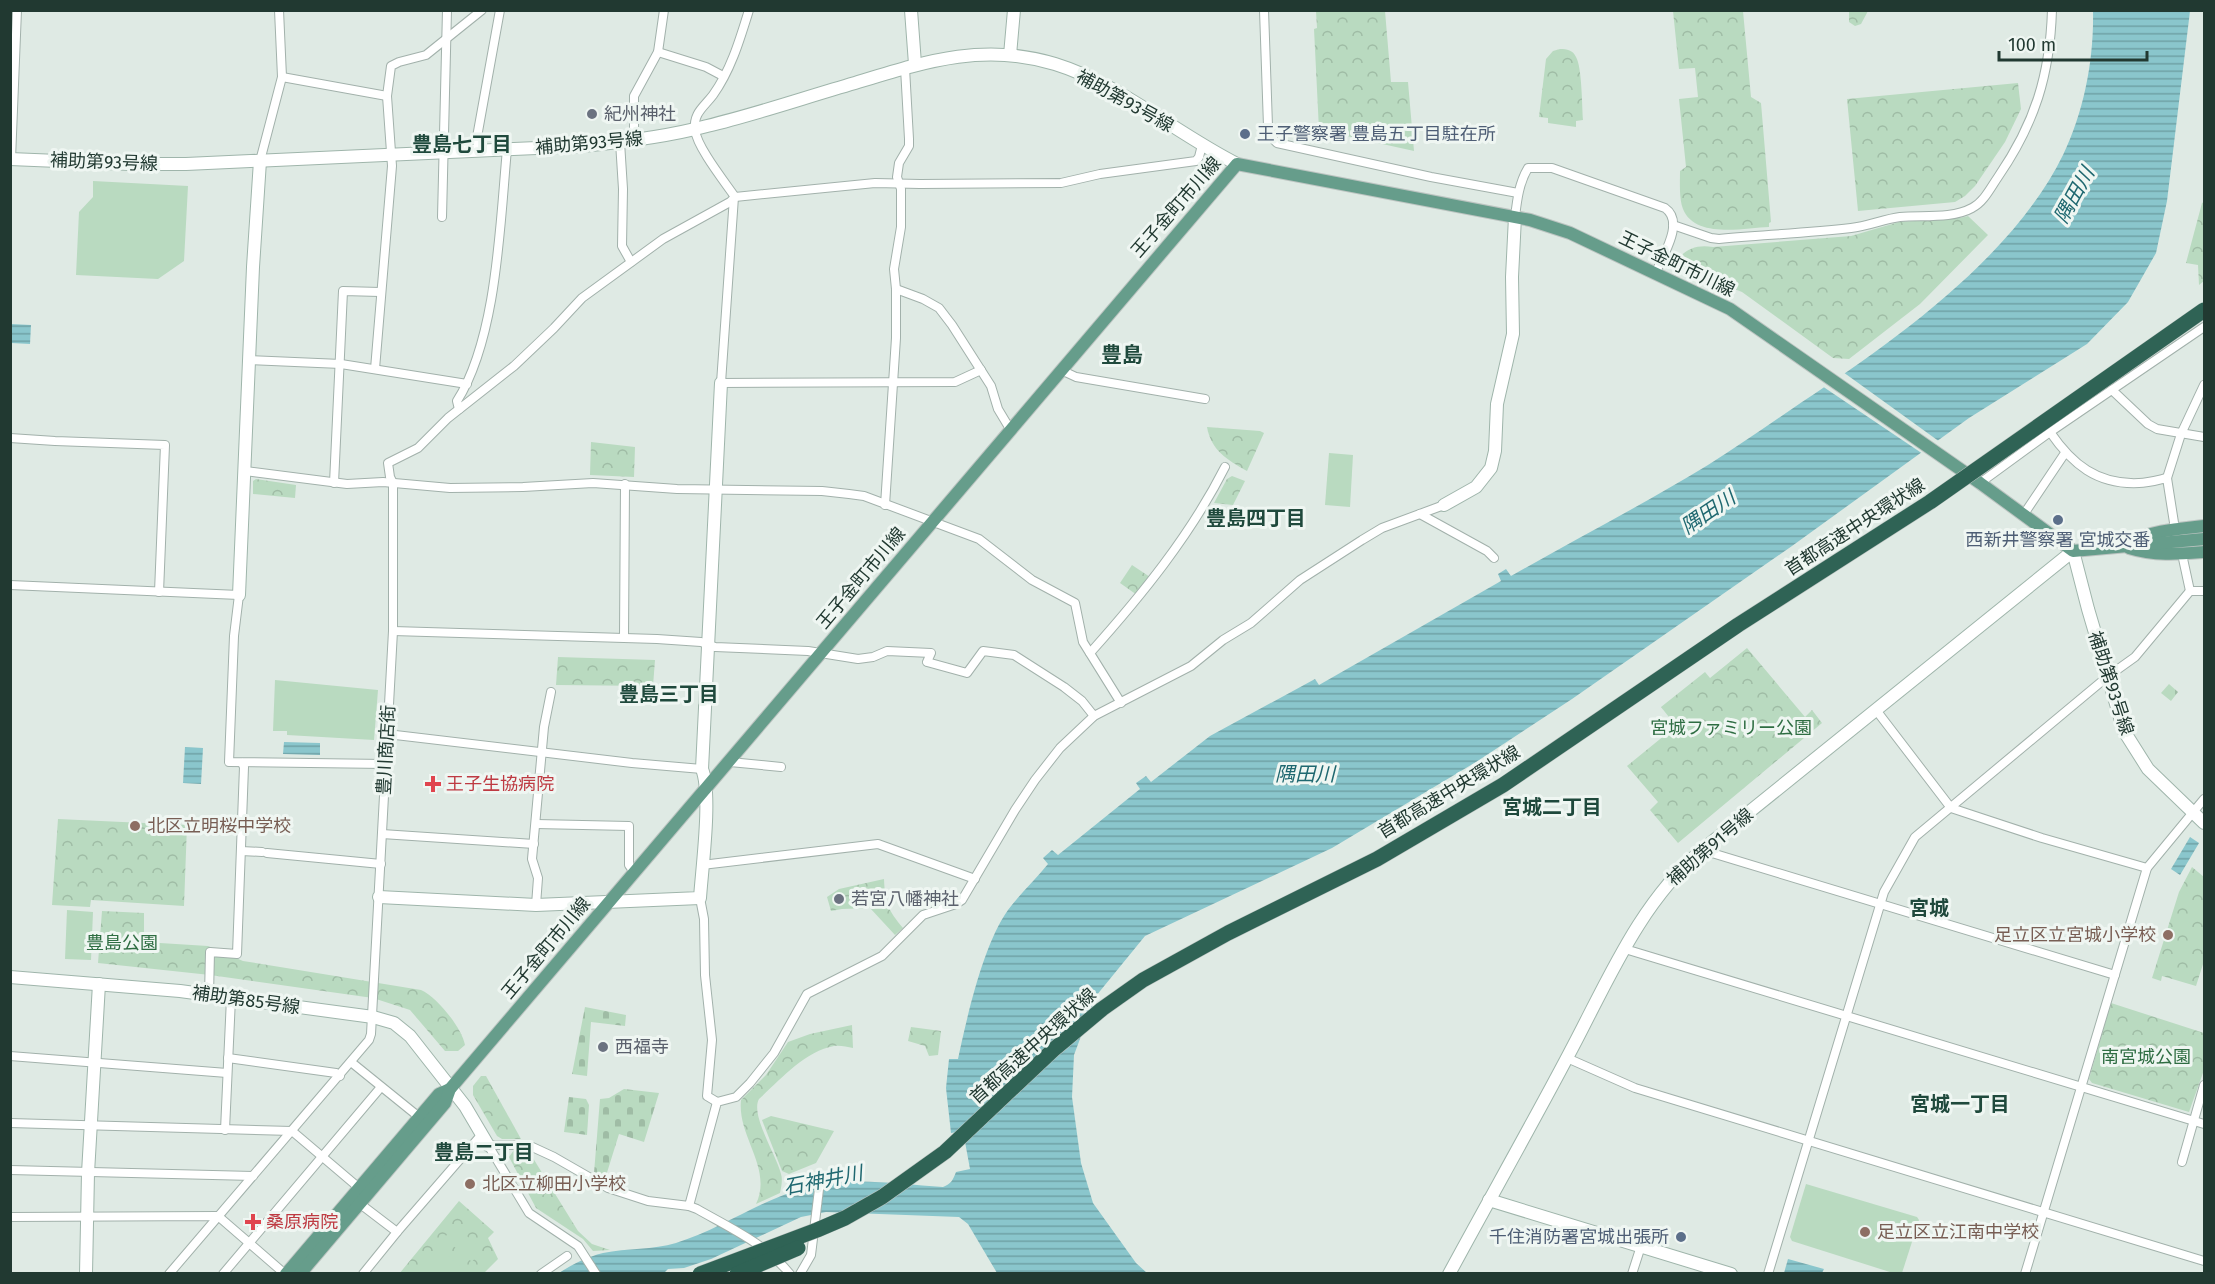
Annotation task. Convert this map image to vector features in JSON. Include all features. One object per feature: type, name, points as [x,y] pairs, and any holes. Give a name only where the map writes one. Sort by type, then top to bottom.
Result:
[{"type":"highway","name":"首都高速中央環状線","points":[[700,1274],[817,1230],[845,1218],[882,1197],[945,1152],[1053,1050],[1124,993],[1187,954],[1377,859],[1503,785],[1738,626],[1930,502],[2205,310]]},
{"type":"highway","name":"首都高速中央環状線","points":[[737,1274],[822,1237],[907,1185],[948,1155],[1055,1054],[1102,1014],[1145,984],[1188,959],[1379,862],[1504,789],[1740,629],[1861,553],[1980,473],[2205,316]]},
{"type":"main road","name":"王子金町市川線","points":[[300,1274],[445,1103],[450,1089],[1237,164],[1515,217],[1570,233],[1656,272],[1730,309],[2024,514],[2073,551]]},
{"type":"main road","points":[[2123,546],[2146,534],[2205,526]]},
{"type":"main road","points":[[2073,551],[2205,539]]},
{"type":"main road","points":[[2123,546],[2150,554],[2205,552]]},
{"type":"main road","name":"王子金町市川線","points":[[286,1274],[358,1186],[439,1094],[450,1089]]},
{"type":"street","points":[[11,159],[17,10]]},
{"type":"street","points":[[279,10],[282,77],[260,161],[256,198],[245,471],[239,595],[234,636],[229,762],[385,764]]},
{"type":"street","points":[[442,217],[447,10]]},
{"type":"street","points":[[375,369],[392,155],[387,96],[391,66],[426,55],[482,10]]},
{"type":"street","points":[[478,151],[477,137],[500,10]]},
{"type":"street","points":[[634,141],[636,90],[658,52],[664,10]]},
{"type":"street","points":[[749,10],[734,56],[713,94],[697,112],[695,129],[698,141],[735,197],[721,383],[702,769],[705,776],[705,791],[700,898],[704,919],[705,975],[712,1040],[707,1096],[717,1102],[736,1097],[750,1083],[774,1053],[807,994],[882,956],[922,915],[960,902],[1011,815],[1035,780],[1060,748],[1094,717],[1191,666],[1222,640],[1251,623],[1300,580],[1362,540],[1382,528],[1444,506],[1476,487],[1491,468],[1495,451],[1497,404],[1513,334],[1512,277],[1515,217],[1518,193],[1528,168],[1552,168],[1665,208],[1671,214],[1673,225],[1670,240],[1656,272]]},
{"type":"street","points":[[885,505],[894,382],[896,289],[894,269],[901,226],[899,163],[909,146],[911,10]]},
{"type":"street","points":[[1010,55],[1014,10]]},
{"type":"street","points":[[1264,10],[1268,126],[1272,138],[1277,143],[1431,177],[1518,193]]},
{"type":"street","points":[[1673,225],[1719,239],[1853,228],[1898,217],[1958,213],[1975,207],[2013,155],[2036,109],[2047,72],[2051,45],[2052,10]]},
{"type":"street","points":[[658,52],[723,76]]},
{"type":"street","name":"補助第93号線","points":[[11,159],[130,164],[260,161],[507,150],[634,141],[695,129],[910,66],[966,54],[1010,55],[1057,64],[1117,93],[1202,146],[1237,164]]},
{"type":"street","points":[[282,77],[387,96]]},
{"type":"street","points":[[620,142],[623,189],[622,246],[631,262]]},
{"type":"street","points":[[507,150],[488,314],[477,361],[457,401],[459,409],[514,366],[582,298],[663,239],[735,197],[899,182],[920,184],[1061,183],[1100,174],[1196,161],[1202,146]]},
{"type":"street","points":[[896,289],[939,308],[991,386],[998,409],[1010,429]]},
{"type":"street","points":[[334,483],[343,291],[380,292]]},
{"type":"street","points":[[1980,483],[2050,432],[2205,327]]},
{"type":"street","points":[[250,360],[341,364],[467,384]]},
{"type":"street","points":[[1061,369],[1076,377],[1205,399]]},
{"type":"street","points":[[721,383],[955,382],[981,370]]},
{"type":"street","points":[[2175,529],[2167,478],[2181,434],[2205,385]]},
{"type":"street","points":[[2112,390],[2148,424],[2157,429],[2205,437]]},
{"type":"street","name":"豊川商店街","points":[[169,1274],[369,1040],[373,1017],[393,631],[393,483],[388,464],[418,448],[459,409]]},
{"type":"street","points":[[2050,432],[2065,453],[2085,471],[2117,482],[2140,484],[2167,478]]},
{"type":"street","points":[[10,438],[165,445],[159,591]]},
{"type":"street","points":[[2024,514],[2065,453]]},
{"type":"street","points":[[1090,653],[1136,602],[1184,538],[1206,504],[1225,467]]},
{"type":"street","points":[[245,471],[334,483],[393,483],[450,488],[593,483],[715,490],[831,492],[864,496],[979,539],[1032,580],[1075,603],[1083,642],[1121,703]]},
{"type":"street","points":[[624,637],[626,484]]},
{"type":"street","points":[[1420,514],[1488,551],[1494,558]]},
{"type":"street","name":"補助第93号線","points":[[2073,551],[2119,718],[2130,744],[2148,769],[2205,823]]},
{"type":"street","name":"補助第91号線","points":[[1449,1274],[1625,949],[1659,893],[1686,863],[2073,551]]},
{"type":"street","points":[[2182,554],[2190,591]]},
{"type":"street","points":[[10,585],[239,595]]},
{"type":"street","points":[[1768,1274],[1884,892],[1916,837],[2107,677],[2135,657],[2190,591]]},
{"type":"street","points":[[2190,591],[2205,591]]},
{"type":"street","points":[[393,631],[691,641],[715,647],[808,651],[858,659],[873,657],[887,651],[932,653],[927,662],[967,673],[983,651],[1014,655],[1064,687],[1082,701],[1094,717]]},
{"type":"street","points":[[536,905],[538,879],[532,859],[542,752],[551,692]]},
{"type":"street","points":[[1876,710],[1951,808],[2042,838],[2147,868]]},
{"type":"street","points":[[387,734],[632,764],[702,769]]},
{"type":"street","points":[[730,762],[781,766]]},
{"type":"street","points":[[209,995],[210,952],[237,954],[242,851],[244,767],[242,763]]},
{"type":"street","points":[[2025,1274],[2147,868],[2205,799]]},
{"type":"street","points":[[536,824],[629,826],[629,865],[634,872]]},
{"type":"street","points":[[382,834],[534,844]]},
{"type":"street","points":[[702,865],[878,844],[975,879]]},
{"type":"street","points":[[1702,850],[2115,975]]},
{"type":"street","points":[[242,851],[381,864]]},
{"type":"street","points":[[379,897],[536,905],[700,898]]},
{"type":"street","points":[[1625,949],[2205,1124]]},
{"type":"street","name":"補助第85号線","points":[[10,977],[209,995],[373,1017],[394,1023],[410,1036],[465,1106],[485,1140]]},
{"type":"street","points":[[86,1274],[88,1173],[99,984]]},
{"type":"street","points":[[225,1130],[231,998]]},
{"type":"street","points":[[10,1056],[227,1073]]},
{"type":"street","points":[[228,1058],[336,1073],[340,1076]]},
{"type":"street","points":[[1567,1058],[1635,1088],[2205,1261]]},
{"type":"street","points":[[351,1062],[420,1117]]},
{"type":"street","points":[[2182,1162],[2205,1085]]},
{"type":"street","points":[[223,1274],[381,1087]]},
{"type":"street","points":[[693,1208],[717,1102]]},
{"type":"street","points":[[10,1123],[292,1131],[358,1186]]},
{"type":"street","points":[[485,1140],[528,1145],[608,1188],[648,1202],[693,1208],[755,1242],[783,1265],[790,1274]]},
{"type":"street","points":[[363,1274],[397,1232],[485,1140]]},
{"type":"street","points":[[485,1140],[529,1213],[576,1244],[584,1252],[596,1274]]},
{"type":"street","points":[[10,1170],[253,1176]]},
{"type":"street","points":[[800,1274],[811,1255],[820,1181]]},
{"type":"street","points":[[1489,1200],[1731,1274]]},
{"type":"street","points":[[359,1203],[397,1232]]},
{"type":"street","points":[[10,1217],[218,1216],[286,1274]]},
{"type":"street","points":[[1632,1274],[1641,1246]]},
{"type":"street","points":[[541,1274],[567,1256]]},
{"type":"green space","points":[[1849,10],[1868,11],[1861,24],[1855,26],[1849,22]]},
{"type":"green space","points":[[1316,11],[1385,11],[1391,82],[1408,82],[1414,151],[1319,130],[1314,29],[1317,28]]},
{"type":"green space","points":[[1673,11],[1743,11],[1751,97],[1761,103],[1771,222],[1769,227],[1734,230],[1709,228],[1698,225],[1683,209],[1680,195],[1680,171],[1686,167],[1679,99],[1698,97],[1695,68],[1679,69]]},
{"type":"green space","points":[[1560,49],[1573,53],[1578,62],[1583,120],[1576,121],[1576,127],[1548,123],[1548,118],[1539,117],[1546,59],[1553,51]]},
{"type":"green space","points":[[2018,83],[2021,109],[2005,142],[1975,186],[1965,196],[1955,202],[1858,211],[1847,99]]},
{"type":"green space","points":[[93,181],[188,186],[184,261],[158,279],[76,275],[79,212],[93,197]]},
{"type":"green space","points":[[2204,202],[2204,281],[2199,285],[2198,265],[2186,263]]},
{"type":"green space","points":[[1968,216],[1988,235],[1920,304],[1849,359],[1833,358],[1742,292],[1678,267],[1675,263],[1682,254],[1702,246],[1851,236],[1899,222]]},
{"type":"green space","points":[[1207,427],[1264,433],[1247,471],[1221,454],[1212,442]]},
{"type":"green space","points":[[591,442],[635,447],[634,477],[590,475]]},
{"type":"green space","points":[[1329,453],[1353,455],[1350,507],[1325,505]]},
{"type":"green space","points":[[1232,476],[1245,481],[1233,505],[1214,503],[1227,479]]},
{"type":"green space","points":[[256,479],[296,485],[295,498],[253,494],[253,481]]},
{"type":"green space","points":[[1132,565],[1150,577],[1137,595],[1120,583]]},
{"type":"green space","name":"宮城ファミリー公園","points":[[1747,648],[1805,717],[1812,710],[1822,723],[1678,843],[1650,810],[1658,802],[1627,766],[1676,726],[1661,707],[1705,672],[1710,678]]},
{"type":"green space","points":[[558,657],[655,660],[653,686],[556,685]]},
{"type":"green space","points":[[275,680],[378,690],[374,740],[287,735],[287,731],[273,731]]},
{"type":"green space","points":[[2169,684],[2178,692],[2171,701],[2161,693]]},
{"type":"green space","points":[[58,819],[187,825],[184,906],[91,900],[90,907],[52,905]]},
{"type":"green space","points":[[2192,867],[2204,877],[2204,961],[2196,986],[2162,976],[2161,981],[2152,978],[2179,892]]},
{"type":"green space","points":[[884,879],[888,906],[903,928],[895,935],[870,908],[831,911],[827,897],[839,889]]},
{"type":"green space","points":[[67,910],[93,912],[91,960],[65,959]]},
{"type":"green space","name":"豊島公園","points":[[102,911],[144,913],[144,942],[208,946],[243,961],[421,990],[434,999],[448,1014],[459,1030],[465,1045],[458,1051],[445,1051],[410,1010],[373,998],[210,975],[98,963]]},
{"type":"green space","name":"南宮城公園","points":[[2111,1003],[2204,1033],[2204,1070],[2189,1112],[2092,1083],[2089,1079]]},
{"type":"green space","points":[[585,1007],[626,1015],[625,1026],[591,1022],[587,1076],[572,1074]]},
{"type":"green space","points":[[852,1025],[853,1048],[834,1046],[813,1054],[794,1067],[759,1099],[758,1115],[779,1166],[782,1181],[780,1193],[756,1204],[760,1191],[760,1178],[758,1165],[744,1127],[741,1100],[766,1075],[788,1042],[810,1034]]},
{"type":"green space","points":[[911,1027],[941,1031],[938,1055],[929,1056],[925,1046],[908,1041]]},
{"type":"green space","points":[[481,1076],[486,1076],[521,1139],[502,1139],[497,1136],[473,1095],[473,1086]]},
{"type":"green space","points":[[624,1089],[659,1093],[644,1142],[619,1134],[605,1179],[594,1173],[600,1099],[609,1098]]},
{"type":"green space","points":[[569,1097],[586,1099],[589,1105],[587,1135],[564,1132]]},
{"type":"green space","points":[[771,1116],[834,1131],[816,1163],[789,1174],[782,1171],[762,1120]]},
{"type":"green space","points":[[514,1150],[528,1150],[578,1231],[592,1244],[610,1250],[593,1251],[583,1239],[536,1208],[509,1157]]},
{"type":"green space","points":[[1806,1184],[1917,1217],[1919,1220],[1902,1273],[1893,1273],[1792,1241],[1790,1237]]},
{"type":"green space","points":[[459,1201],[494,1232],[488,1238],[498,1259],[484,1273],[399,1274]]},
{"type":"green space","points":[[455,1226],[482,1249],[472,1262],[444,1238]]},
{"type":"green space","points":[[437,1247],[465,1270],[462,1273],[443,1273],[427,1259]]},
{"type":"water","name":"隅田川","points":[[2093,11],[2190,11],[2167,201],[2156,253],[2128,302],[2087,344],[1969,418],[1792,546],[1572,699],[1476,762],[1332,848],[1145,936],[1096,996],[1074,1055],[1072,1097],[1081,1163],[1093,1203],[1136,1263],[1147,1273],[997,1273],[968,1224],[959,1217],[826,1212],[801,1217],[711,1259],[684,1268],[668,1269],[664,1273],[557,1274],[579,1262],[612,1251],[676,1243],[801,1189],[854,1181],[943,1187],[948,1185],[956,1172],[970,1169],[963,1131],[951,1133],[946,1088],[949,1059],[958,1059],[977,982],[991,942],[1008,910],[1048,864],[1043,858],[1052,850],[1058,855],[1140,789],[1136,783],[1146,776],[1151,782],[1210,736],[1315,679],[1319,685],[1501,581],[1498,574],[1506,569],[1511,576],[1635,508],[1732,450],[1838,378],[1912,324],[1983,262],[2014,228],[2041,192],[2063,155],[2077,121],[2086,85],[2092,48]]},
{"type":"water","points":[[11,324],[31,325],[30,344],[11,343]]},
{"type":"water","points":[[284,742],[320,743],[320,755],[283,754]]},
{"type":"water","points":[[185,747],[203,748],[201,784],[183,783]]},
{"type":"water","points":[[2190,837],[2199,843],[2180,875],[2171,869]]},
{"type":"water","points":[[1788,1259],[1824,1269],[1822,1273],[1784,1273]]},
{"type":"pier","points":[[1843,372],[1940,442],[1923,454],[1822,386]]},
{"type":"place","name":"紀州神社","points":[[592,114]]},
{"type":"place","name":"王子警察署 豊島五丁目駐在所","points":[[1245,134]]},
{"type":"place","name":"西新井警察署 宮城交番","points":[[2058,520]]},
{"type":"place","name":"王子生協病院","points":[[433,784]]},
{"type":"place","name":"北区立明桜中学校","points":[[135,826]]},
{"type":"place","name":"若宮八幡神社","points":[[839,899]]},
{"type":"place","name":"足立区立宮城小学校","points":[[2168,935]]},
{"type":"place","name":"西福寺","points":[[603,1047]]},
{"type":"place","name":"北区立柳田小学校","points":[[470,1184]]},
{"type":"place","name":"桑原病院","points":[[253,1222]]},
{"type":"place","name":"足立区立江南中学校","points":[[1865,1232]]},
{"type":"place","name":"千住消防署宮城出張所","points":[[1681,1237]]},
{"type":"district","name":"豊島七丁目","points":[[462,144]]},
{"type":"district","name":"豊島","points":[[1122,355]]},
{"type":"district","name":"豊島四丁目","points":[[1256,518]]},
{"type":"district","name":"豊島三丁目","points":[[669,694]]},
{"type":"district","name":"宮城二丁目","points":[[1552,807]]},
{"type":"district","name":"宮城","points":[[1929,908]]},
{"type":"district","name":"宮城一丁目","points":[[1960,1104]]},
{"type":"district","name":"豊島二丁目","points":[[484,1152]]},
{"type":"water label","name":"石神井川","points":[[823,1180]]}]
